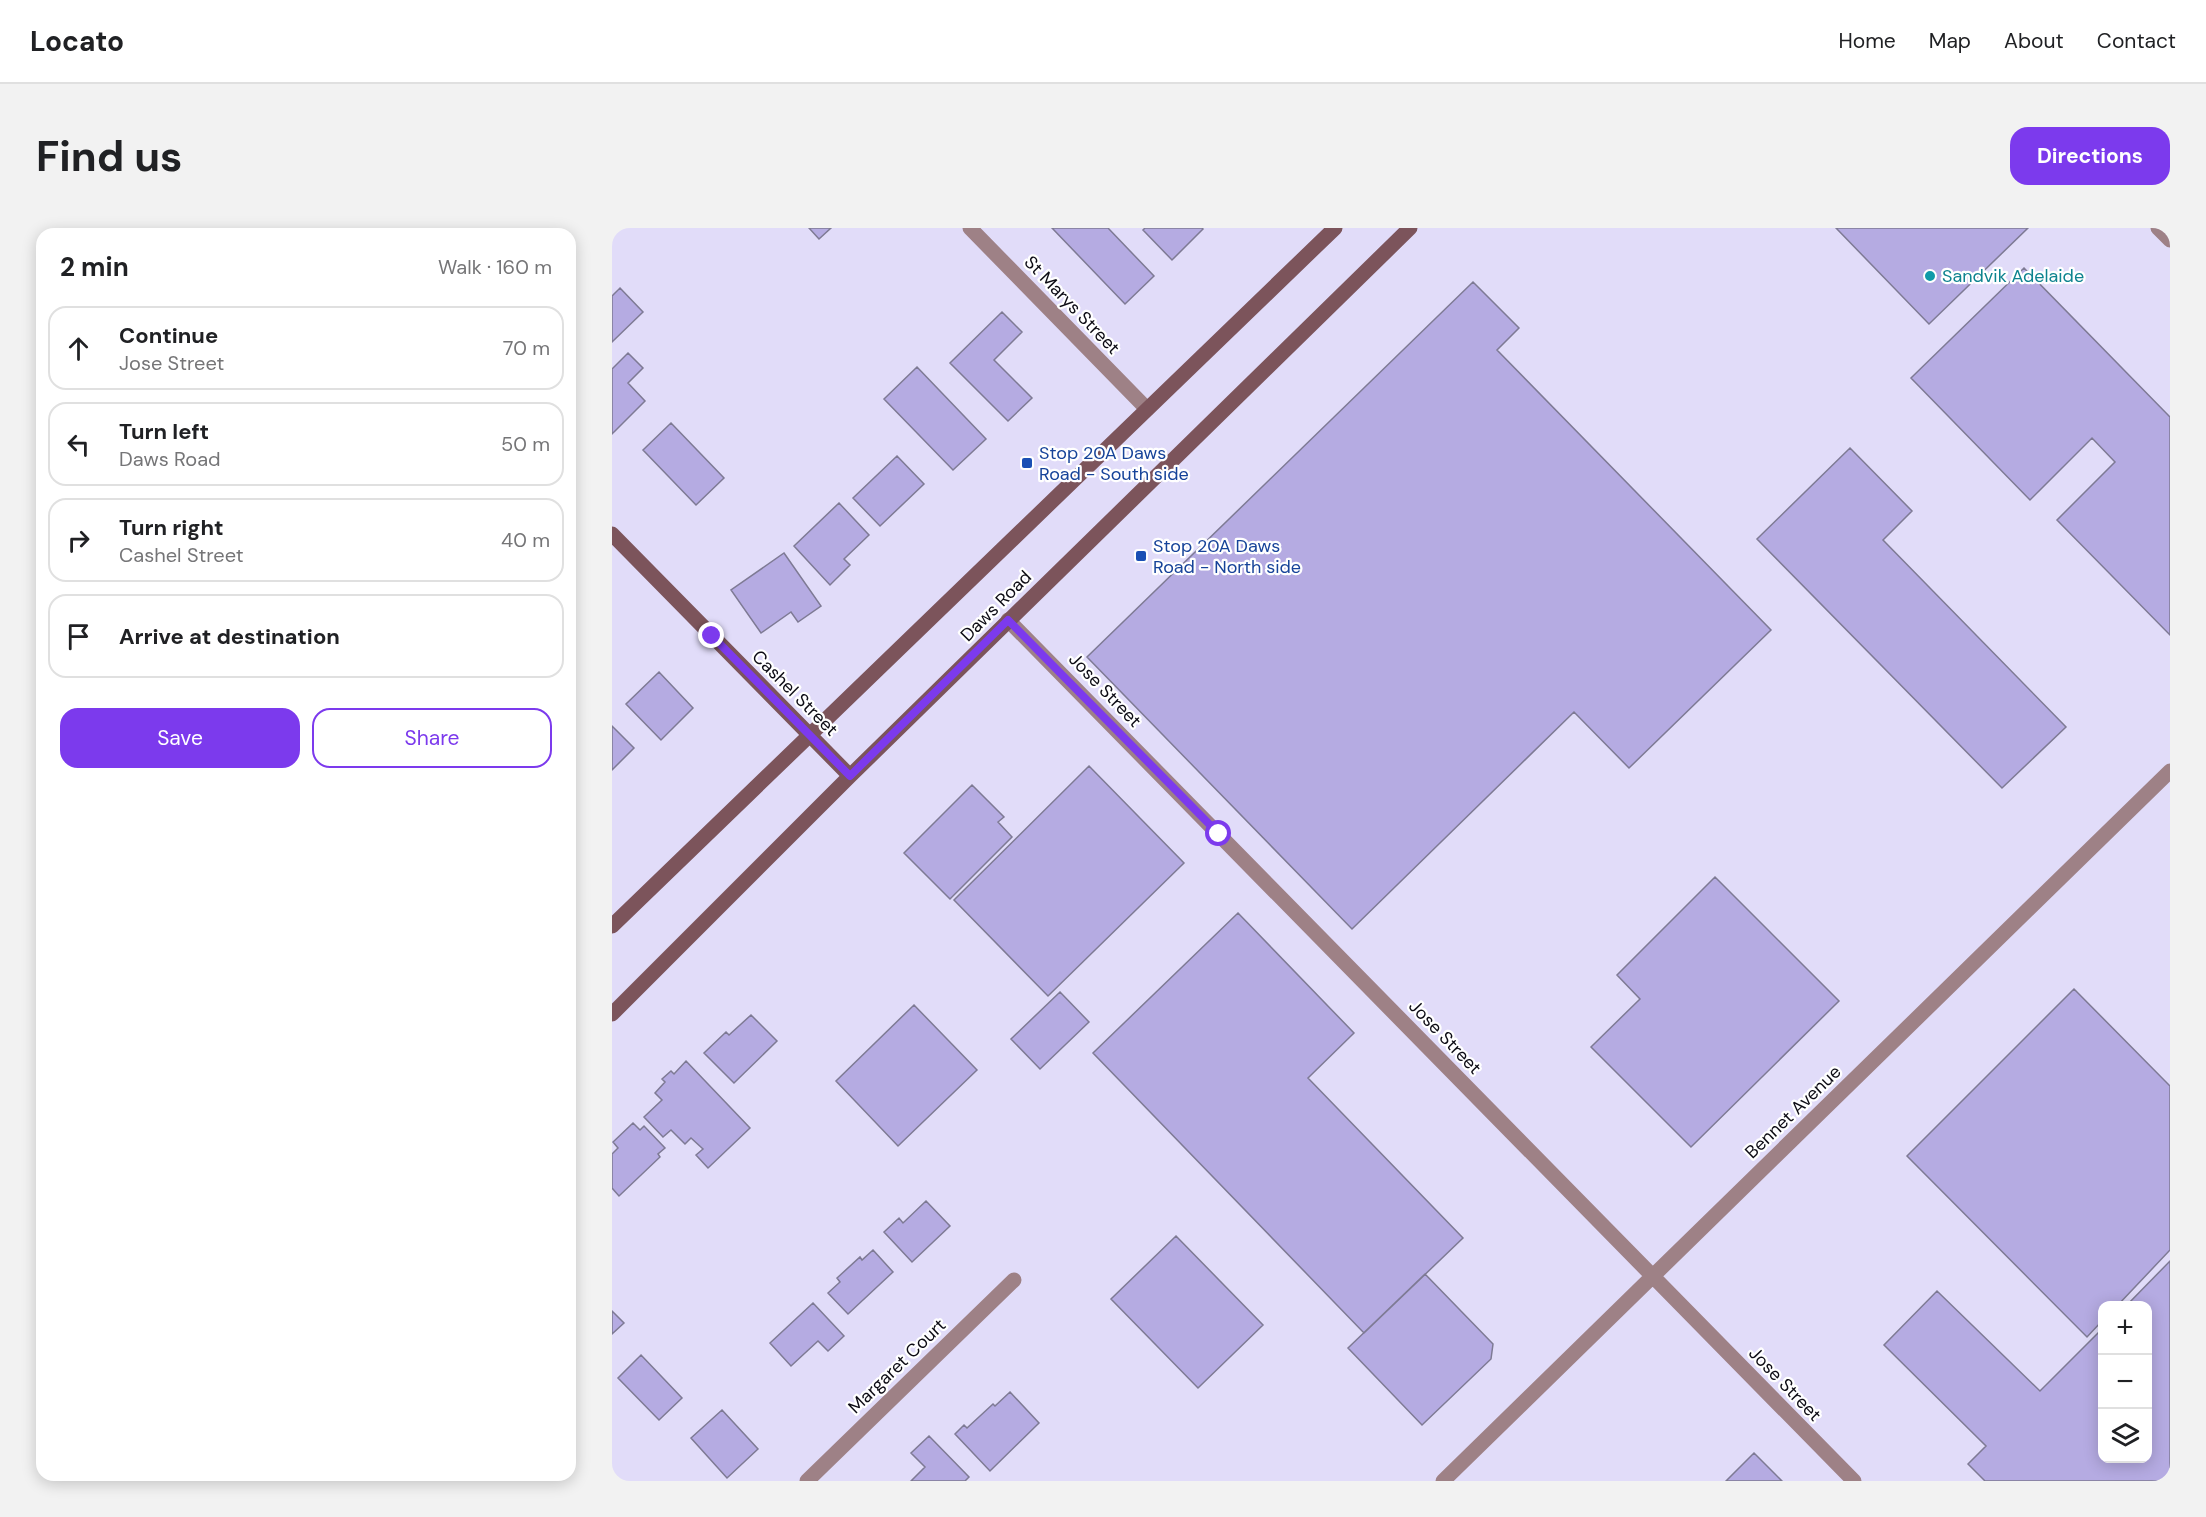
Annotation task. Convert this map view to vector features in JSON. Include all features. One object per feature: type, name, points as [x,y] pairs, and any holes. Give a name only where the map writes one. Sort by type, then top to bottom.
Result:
[{"type":"main road","name":"Daws Road","points":[[612,926],[1335,228]]},
{"type":"main road","name":"Daws Road","points":[[612,1014],[1008,620],[1410,228]]},
{"type":"main road","name":"Cashel Street","points":[[612,534],[850,776]]},
{"type":"street","name":"St Marys Street","points":[[970,228],[1147,409]]},
{"type":"street","points":[[2158,228],[2170,240]]},
{"type":"street","name":"Jose Street","points":[[1008,620],[1854,1481]]},
{"type":"street","name":"Bennet Avenue","points":[[1443,1481],[2170,771]]},
{"type":"street","name":"Margaret Court","points":[[807,1481],[1014,1280]]},
{"type":"building","points":[[809,228],[831,228],[819,239]]},
{"type":"building","points":[[1052,228],[1108,228],[1154,276],[1125,304]]},
{"type":"building","points":[[1145,228],[1203,229],[1172,260],[1143,230]]},
{"type":"building","name":"Sandvik Adelaide","points":[[1836,228],[2028,228],[1929,324]]},
{"type":"building","points":[[2024,268],[2170,417],[2170,635],[2057,520],[2115,462],[2092,438],[2030,500],[1911,378]]},
{"type":"building","points":[[1473,282],[1519,328],[1497,350],[1771,630],[1629,768],[1574,712],[1352,929],[1087,657]]},
{"type":"building","points":[[620,288],[643,312],[612,342],[612,296]]},
{"type":"building","points":[[1002,312],[1022,332],[994,360],[1032,398],[1008,421],[950,363]]},
{"type":"building","points":[[628,353],[643,368],[628,383],[645,401],[612,434],[612,369]]},
{"type":"building","points":[[917,367],[986,439],[953,470],[884,399]]},
{"type":"building","points":[[671,423],[724,478],[696,505],[643,450]]},
{"type":"building","points":[[1850,448],[1912,511],[1883,540],[2066,727],[2002,788],[1757,539]]},
{"type":"building","points":[[897,456],[924,484],[880,526],[853,498]]},
{"type":"building","points":[[839,503],[869,535],[844,559],[850,565],[830,585],[794,546]]},
{"type":"building","points":[[784,553],[821,606],[798,622],[791,612],[761,633],[731,590]]},
{"type":"building","points":[[659,672],[693,708],[661,740],[626,704]]},
{"type":"building","points":[[612,726],[634,748],[612,770]]},
{"type":"building","points":[[1089,766],[1184,863],[1048,996],[954,900]]},
{"type":"building","points":[[972,785],[1004,817],[998,822],[1012,837],[950,899],[904,853]]},
{"type":"building","points":[[1715,877],[1839,1001],[1691,1147],[1591,1047],[1640,999],[1617,975]]},
{"type":"building","points":[[1238,913],[1354,1033],[1308,1078],[1463,1238],[1364,1333],[1093,1053]]},
{"type":"building","points":[[2074,989],[2170,1086],[2170,1250],[2122,1301],[2098,1301],[2098,1325],[2087,1337],[1907,1156]]},
{"type":"building","points":[[1060,992],[1089,1022],[1040,1069],[1011,1039]]},
{"type":"building","points":[[914,1005],[977,1070],[898,1146],[836,1081]]},
{"type":"building","points":[[751,1015],[777,1041],[734,1083],[704,1053],[726,1032],[729,1035]]},
{"type":"building","points":[[686,1061],[750,1128],[708,1168],[696,1155],[703,1149],[691,1138],[685,1144],[671,1130],[663,1137],[644,1117],[662,1100],[655,1093],[665,1082],[662,1079],[671,1071],[674,1074]]},
{"type":"building","points":[[633,1123],[640,1130],[644,1126],[665,1148],[658,1154],[660,1157],[619,1196],[612,1188],[612,1154],[618,1148],[613,1142]]},
{"type":"building","points":[[926,1201],[950,1226],[912,1262],[884,1232],[899,1218],[903,1223]]},
{"type":"building","points":[[1176,1236],[1263,1325],[1198,1388],[1111,1299]]},
{"type":"building","points":[[873,1250],[893,1272],[848,1314],[828,1293],[840,1282],[837,1278],[860,1257],[862,1260]]},
{"type":"building","points":[[2170,1261],[2170,1481],[1985,1481],[1968,1464],[1986,1446],[1884,1345],[1937,1291],[2040,1391],[2098,1333],[2098,1463],[2152,1463],[2152,1301],[2131,1301]]},
{"type":"building","points":[[1425,1274],[1493,1344],[1491,1359],[1422,1425],[1348,1348]]},
{"type":"building","points":[[813,1303],[844,1336],[828,1351],[818,1341],[791,1366],[770,1343]]},
{"type":"building","points":[[612,1311],[624,1323],[612,1334]]},
{"type":"building","points":[[641,1355],[682,1398],[659,1420],[618,1378]]},
{"type":"building","points":[[1010,1392],[1039,1423],[990,1471],[955,1434],[964,1425],[967,1428]]},
{"type":"building","points":[[722,1410],[758,1449],[727,1478],[691,1438]]},
{"type":"building","points":[[929,1436],[969,1477],[965,1481],[911,1481],[925,1467],[911,1453]]},
{"type":"building","points":[[1754,1453],[1782,1481],[1726,1481]]},
{"type":"place","name":"Sandvik Adelaide","points":[[1930,276]]},
{"type":"place","name":"Stop 20A Daws Road - South side","points":[[1027,463]]},
{"type":"place","name":"Stop 20A Daws Road - North side","points":[[1141,556]]},
{"type":"route","points":[[712,636],[850,776],[1008,620],[1219,834]]}]
